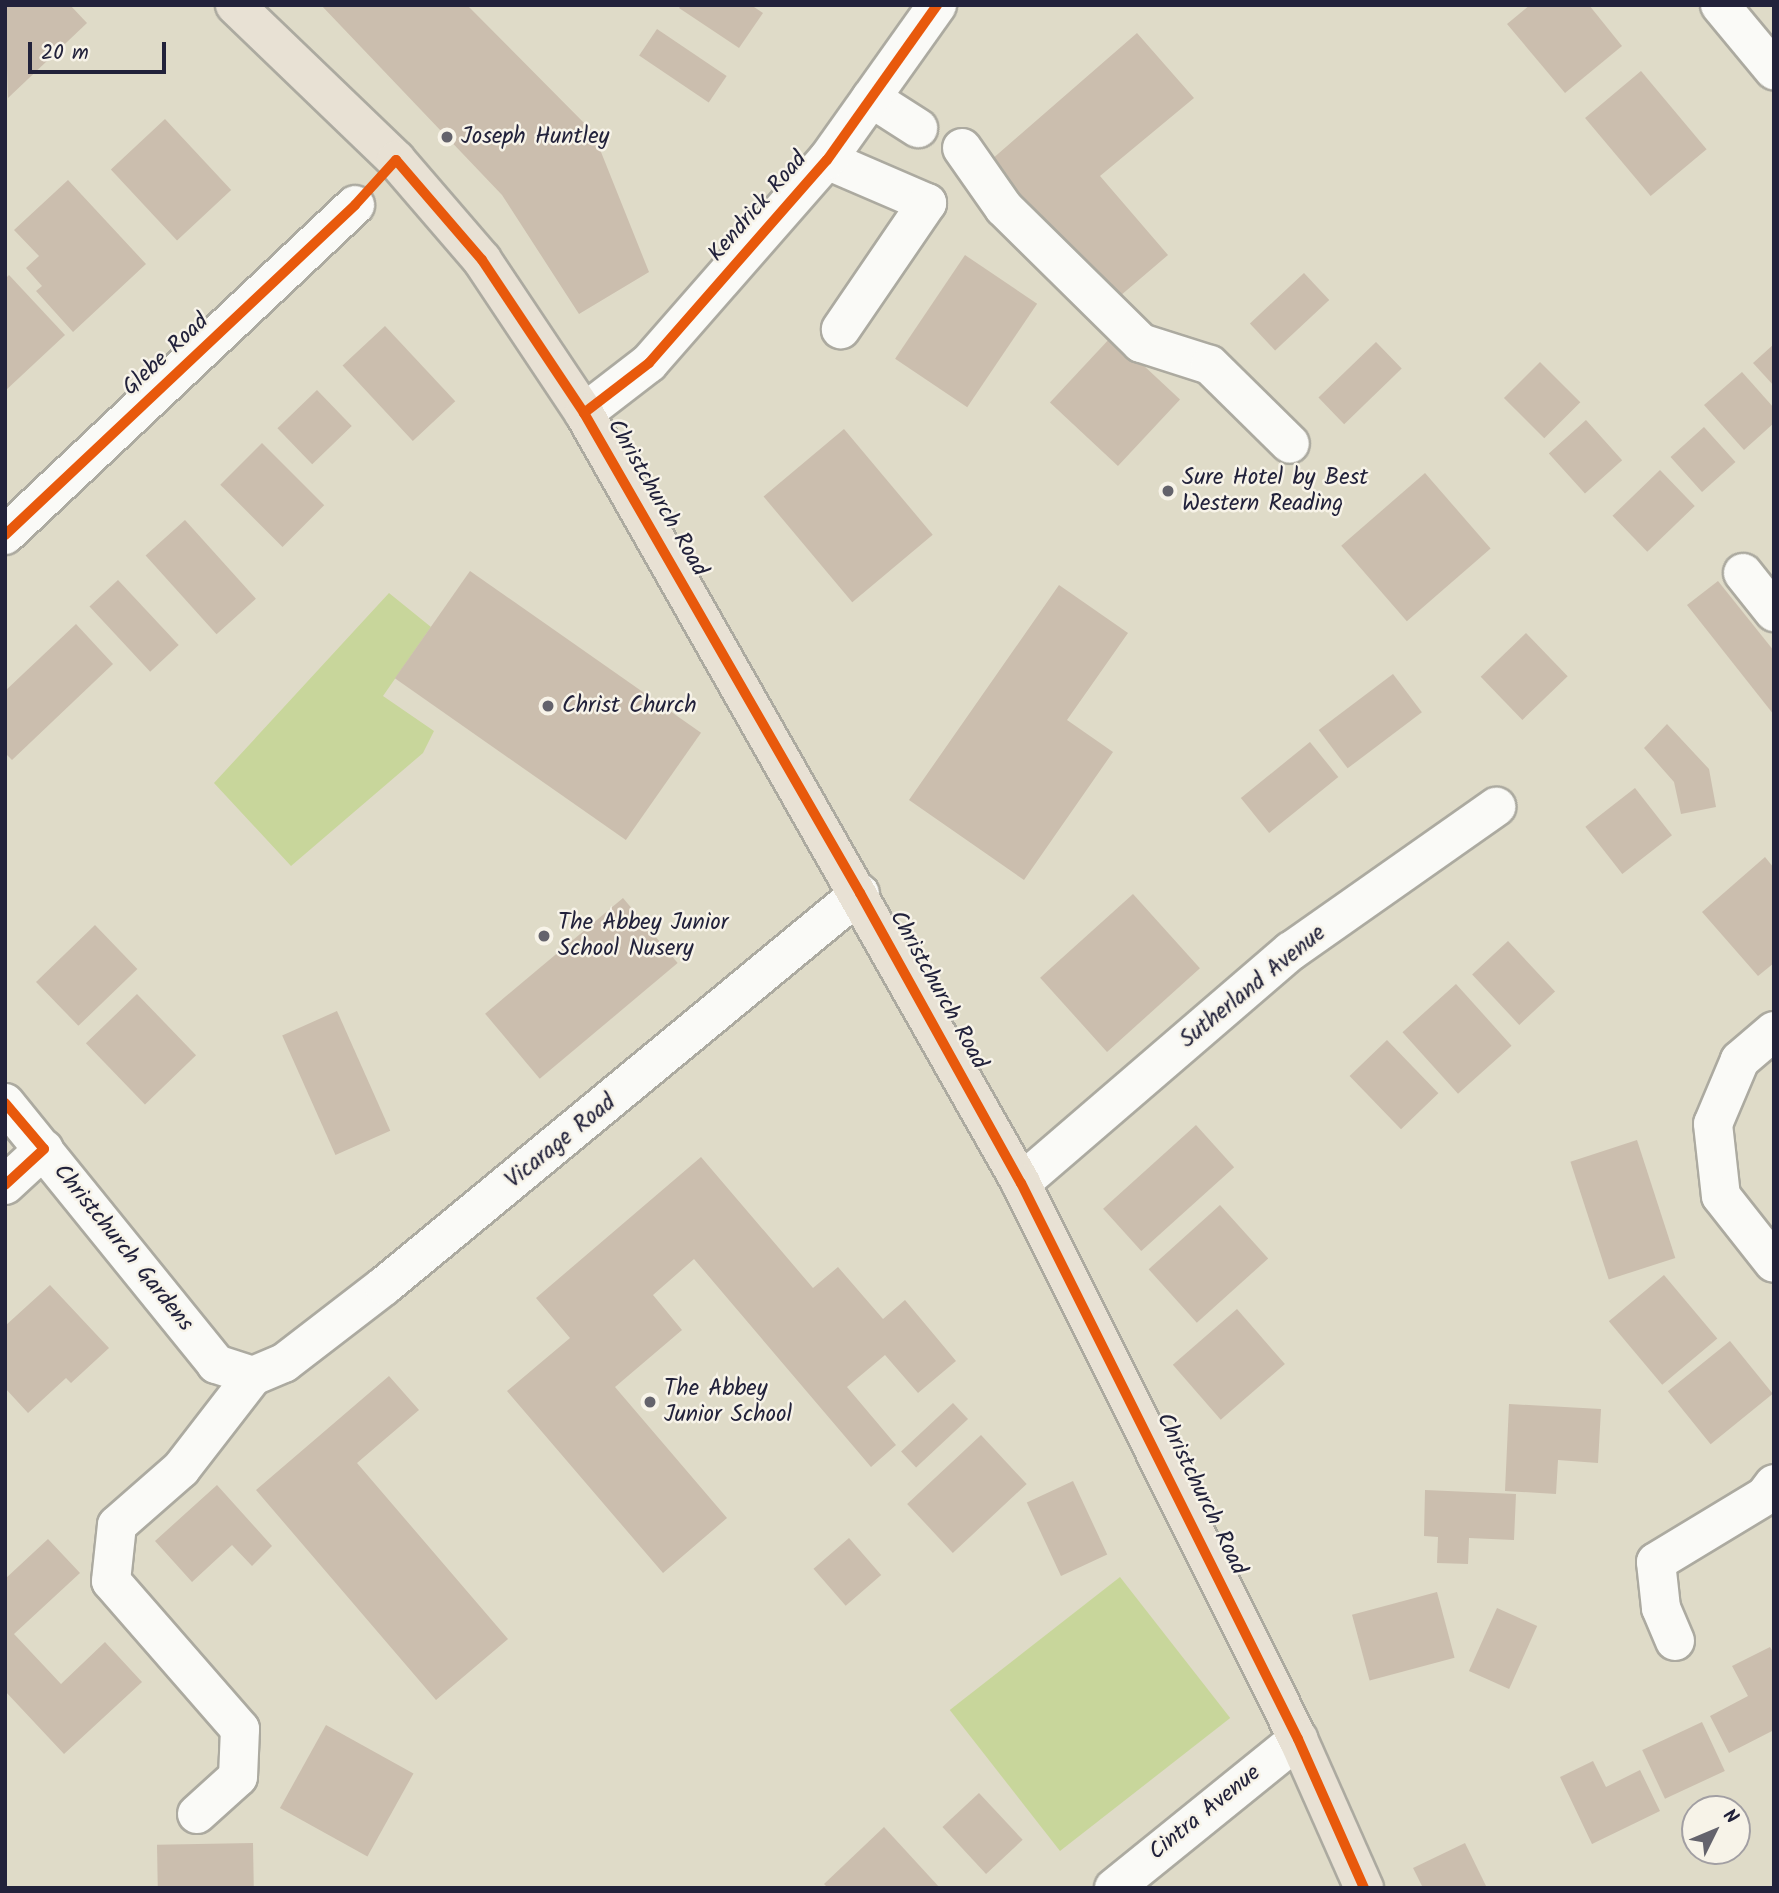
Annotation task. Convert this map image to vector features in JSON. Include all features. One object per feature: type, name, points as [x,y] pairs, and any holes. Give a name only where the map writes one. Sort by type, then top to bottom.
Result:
[{"type":"main road","name":"Christchurch Road","points":[[235,5],[396,160],[474,250],[584,413],[860,893],[1021,1182],[1298,1739],[1364,1888]]},
{"type":"street","name":"Kendrick Road","points":[[584,413],[649,363],[827,160],[937,5]]},
{"type":"street","points":[[1720,5],[1774,70]]},
{"type":"street","points":[[871,98],[918,128]]},
{"type":"street","points":[[962,148],[1004,208],[1142,343],[1210,365],[1290,444]]},
{"type":"street","points":[[827,160],[927,203],[841,329]]},
{"type":"street","name":"Glebe Road","points":[[5,535],[355,205]]},
{"type":"street","points":[[1743,573],[1774,612]]},
{"type":"street","name":"Sutherland Avenue","points":[[1021,1182],[1291,951],[1496,807]]},
{"type":"street","name":"Vicarage Road","points":[[253,1376],[284,1363],[384,1286],[860,893]]},
{"type":"street","points":[[1774,1031],[1740,1060],[1713,1124],[1721,1196],[1774,1263]]},
{"type":"street","name":"Christchurch Gardens","points":[[5,1103],[216,1364],[253,1376]]},
{"type":"street","points":[[5,1185],[44,1149]]},
{"type":"street","points":[[197,1814],[238,1777],[240,1729],[111,1581],[117,1525],[181,1469],[253,1376]]},
{"type":"street","points":[[1675,1641],[1661,1608],[1656,1562],[1765,1496],[1774,1484]]},
{"type":"street","name":"Cintra Avenue","points":[[1114,1888],[1298,1739]]},
{"type":"green space","points":[[389,593],[431,627],[383,696],[434,731],[423,753],[291,866],[214,783]]},
{"type":"green space","points":[[1120,1577],[1230,1718],[1060,1851],[950,1710]]},
{"type":"building","points":[[5,5],[70,5],[87,23],[8,98]]},
{"type":"building","points":[[321,5],[467,5],[593,132],[649,272],[579,314],[502,195]]},
{"type":"building","points":[[681,5],[751,5],[763,13],[739,48],[679,8]]},
{"type":"building","points":[[1530,5],[1589,5],[1622,46],[1565,93],[1507,24]]},
{"type":"building","points":[[657,29],[727,76],[709,103],[639,56]]},
{"type":"building","points":[[1137,33],[1194,98],[1100,176],[1168,255],[1113,302],[991,160]]},
{"type":"building","points":[[1641,71],[1707,149],[1651,196],[1585,118]]},
{"type":"building","points":[[165,119],[231,190],[177,240],[111,169]]},
{"type":"building","points":[[68,180],[146,264],[73,332],[36,291],[42,286],[26,268],[39,256],[14,230]]},
{"type":"building","points":[[965,255],[1037,304],[967,407],[895,359]]},
{"type":"building","points":[[1304,273],[1329,300],[1275,351],[1250,323]]},
{"type":"building","points":[[9,275],[65,335],[5,391],[5,279]]},
{"type":"building","points":[[385,326],[455,401],[413,441],[343,366]]},
{"type":"building","points":[[1112,336],[1180,399],[1118,466],[1050,403]]},
{"type":"building","points":[[1376,342],[1402,369],[1344,424],[1318,398]]},
{"type":"building","points":[[1774,344],[1774,386],[1753,363]]},
{"type":"building","points":[[1540,362],[1580,402],[1544,438],[1504,398]]},
{"type":"building","points":[[1742,372],[1774,408],[1774,423],[1744,450],[1704,405]]},
{"type":"building","points":[[317,390],[352,426],[312,464],[277,428]]},
{"type":"building","points":[[1586,420],[1622,460],[1585,494],[1549,453]]},
{"type":"building","points":[[1704,427],[1735,462],[1702,492],[1671,457]]},
{"type":"building","points":[[844,429],[933,535],[852,602],[764,496]]},
{"type":"building","points":[[262,443],[324,505],[283,547],[220,485]]},
{"type":"building","points":[[1660,470],[1695,506],[1647,552],[1613,516]]},
{"type":"building","points":[[1425,473],[1491,548],[1407,621],[1341,546]]},
{"type":"building","points":[[185,520],[256,599],[217,634],[146,555]]},
{"type":"building","name":"Christ Church","points":[[470,571],[701,733],[626,840],[395,678]]},
{"type":"building","points":[[118,580],[179,645],[150,672],[89,607]]},
{"type":"building","points":[[1718,581],[1774,651],[1774,715],[1687,605]]},
{"type":"building","points":[[1059,585],[1128,633],[1067,720],[1113,752],[1024,880],[909,800]]},
{"type":"building","points":[[76,624],[113,664],[12,760],[5,753],[5,691]]},
{"type":"building","points":[[1526,633],[1568,676],[1522,720],[1481,677]]},
{"type":"building","points":[[1393,674],[1422,712],[1348,768],[1319,730]]},
{"type":"building","points":[[1667,724],[1709,769],[1716,807],[1681,814],[1674,782],[1644,748]]},
{"type":"building","points":[[1310,742],[1338,777],[1269,833],[1241,798]]},
{"type":"building","points":[[1635,788],[1672,835],[1622,874],[1585,827]]},
{"type":"building","points":[[1765,857],[1774,868],[1774,963],[1758,976],[1702,912]]},
{"type":"building","points":[[1133,894],[1200,968],[1107,1052],[1040,978]]},
{"type":"building","points":[[623,898],[678,963],[540,1079],[485,1014]]},
{"type":"building","points":[[95,925],[137,969],[78,1026],[36,982]]},
{"type":"building","points":[[1508,941],[1555,991],[1519,1025],[1472,974]]},
{"type":"building","points":[[1456,984],[1512,1046],[1458,1094],[1402,1032]]},
{"type":"building","points":[[137,994],[196,1055],[145,1104],[86,1043]]},
{"type":"building","points":[[337,1011],[390,1131],[335,1155],[282,1035]]},
{"type":"building","points":[[1387,1040],[1438,1093],[1401,1129],[1350,1076]]},
{"type":"building","points":[[1196,1125],[1234,1167],[1141,1251],[1103,1209]]},
{"type":"building","points":[[1637,1140],[1675,1258],[1609,1280],[1570,1162]]},
{"type":"building","points":[[701,1157],[813,1288],[838,1267],[883,1319],[905,1300],[956,1361],[918,1393],[885,1355],[847,1387],[896,1445],[871,1467],[694,1259],[653,1295],[682,1330],[615,1387],[727,1518],[663,1573],[507,1391],[570,1338],[536,1298]]},
{"type":"building","points":[[1220,1205],[1268,1259],[1197,1323],[1149,1269]]},
{"type":"building","points":[[1664,1275],[1717,1339],[1662,1385],[1609,1321]]},
{"type":"building","points":[[50,1285],[109,1348],[71,1383],[66,1378],[28,1413],[5,1388],[5,1326]]},
{"type":"building","points":[[1237,1309],[1285,1364],[1221,1420],[1173,1365]]},
{"type":"building","points":[[1730,1341],[1773,1394],[1711,1444],[1668,1391]]},
{"type":"building","points":[[389,1376],[419,1410],[357,1463],[508,1639],[436,1700],[256,1490]]},
{"type":"building","points":[[953,1403],[968,1419],[916,1468],[901,1451]]},
{"type":"building","points":[[1509,1404],[1601,1409],[1598,1463],[1558,1460],[1556,1494],[1505,1491]]},
{"type":"building","points":[[981,1435],[1027,1484],[953,1553],[907,1504]]},
{"type":"building","points":[[1073,1481],[1107,1554],[1061,1576],[1027,1503]]},
{"type":"building","points":[[217,1485],[272,1546],[252,1566],[232,1545],[192,1582],[155,1541]]},
{"type":"building","points":[[1425,1490],[1516,1494],[1514,1540],[1469,1538],[1468,1564],[1437,1563],[1438,1537],[1424,1536]]},
{"type":"building","points":[[849,1538],[881,1575],[846,1606],[814,1569]]},
{"type":"building","points":[[48,1539],[80,1573],[14,1634],[61,1684],[105,1642],[142,1682],[64,1754],[5,1691],[5,1579]]},
{"type":"building","points":[[1437,1592],[1455,1658],[1370,1680],[1352,1615]]},
{"type":"building","points":[[1497,1608],[1537,1626],[1509,1689],[1469,1671]]},
{"type":"building","points":[[1770,1647],[1774,1654],[1774,1730],[1729,1753],[1710,1716],[1748,1696],[1732,1666]]},
{"type":"building","points":[[1702,1722],[1725,1771],[1665,1799],[1642,1750]]},
{"type":"building","points":[[326,1725],[413,1773],[367,1857],[280,1808]]},
{"type":"building","points":[[1593,1761],[1606,1787],[1640,1770],[1660,1811],[1592,1844],[1560,1777]]},
{"type":"building","points":[[979,1793],[1023,1840],[986,1874],[942,1827]]},
{"type":"building","points":[[884,1827],[940,1888],[828,1888],[824,1884]]},
{"type":"building","points":[[253,1843],[254,1888],[158,1888],[157,1845]]},
{"type":"building","points":[[1465,1843],[1487,1888],[1423,1888],[1413,1868]]},
{"type":"cycle path","points":[[584,413],[649,363],[827,160],[937,5]]},
{"type":"cycle path","points":[[5,535],[355,205],[396,160],[482,260],[584,413],[860,893],[1021,1183],[1298,1739],[1364,1888]]},
{"type":"cycle path","points":[[5,1103],[44,1149],[5,1185]]},
{"type":"place","name":"Joseph Huntley","points":[[447,137]]},
{"type":"place","name":"Sure Hotel by Best Western Reading","points":[[1168,491]]},
{"type":"place","name":"Christ Church","points":[[548,706]]},
{"type":"place","name":"The Abbey Junior School Nusery","points":[[544,936]]},
{"type":"place","name":"The Abbey Junior School","points":[[650,1402]]}]
